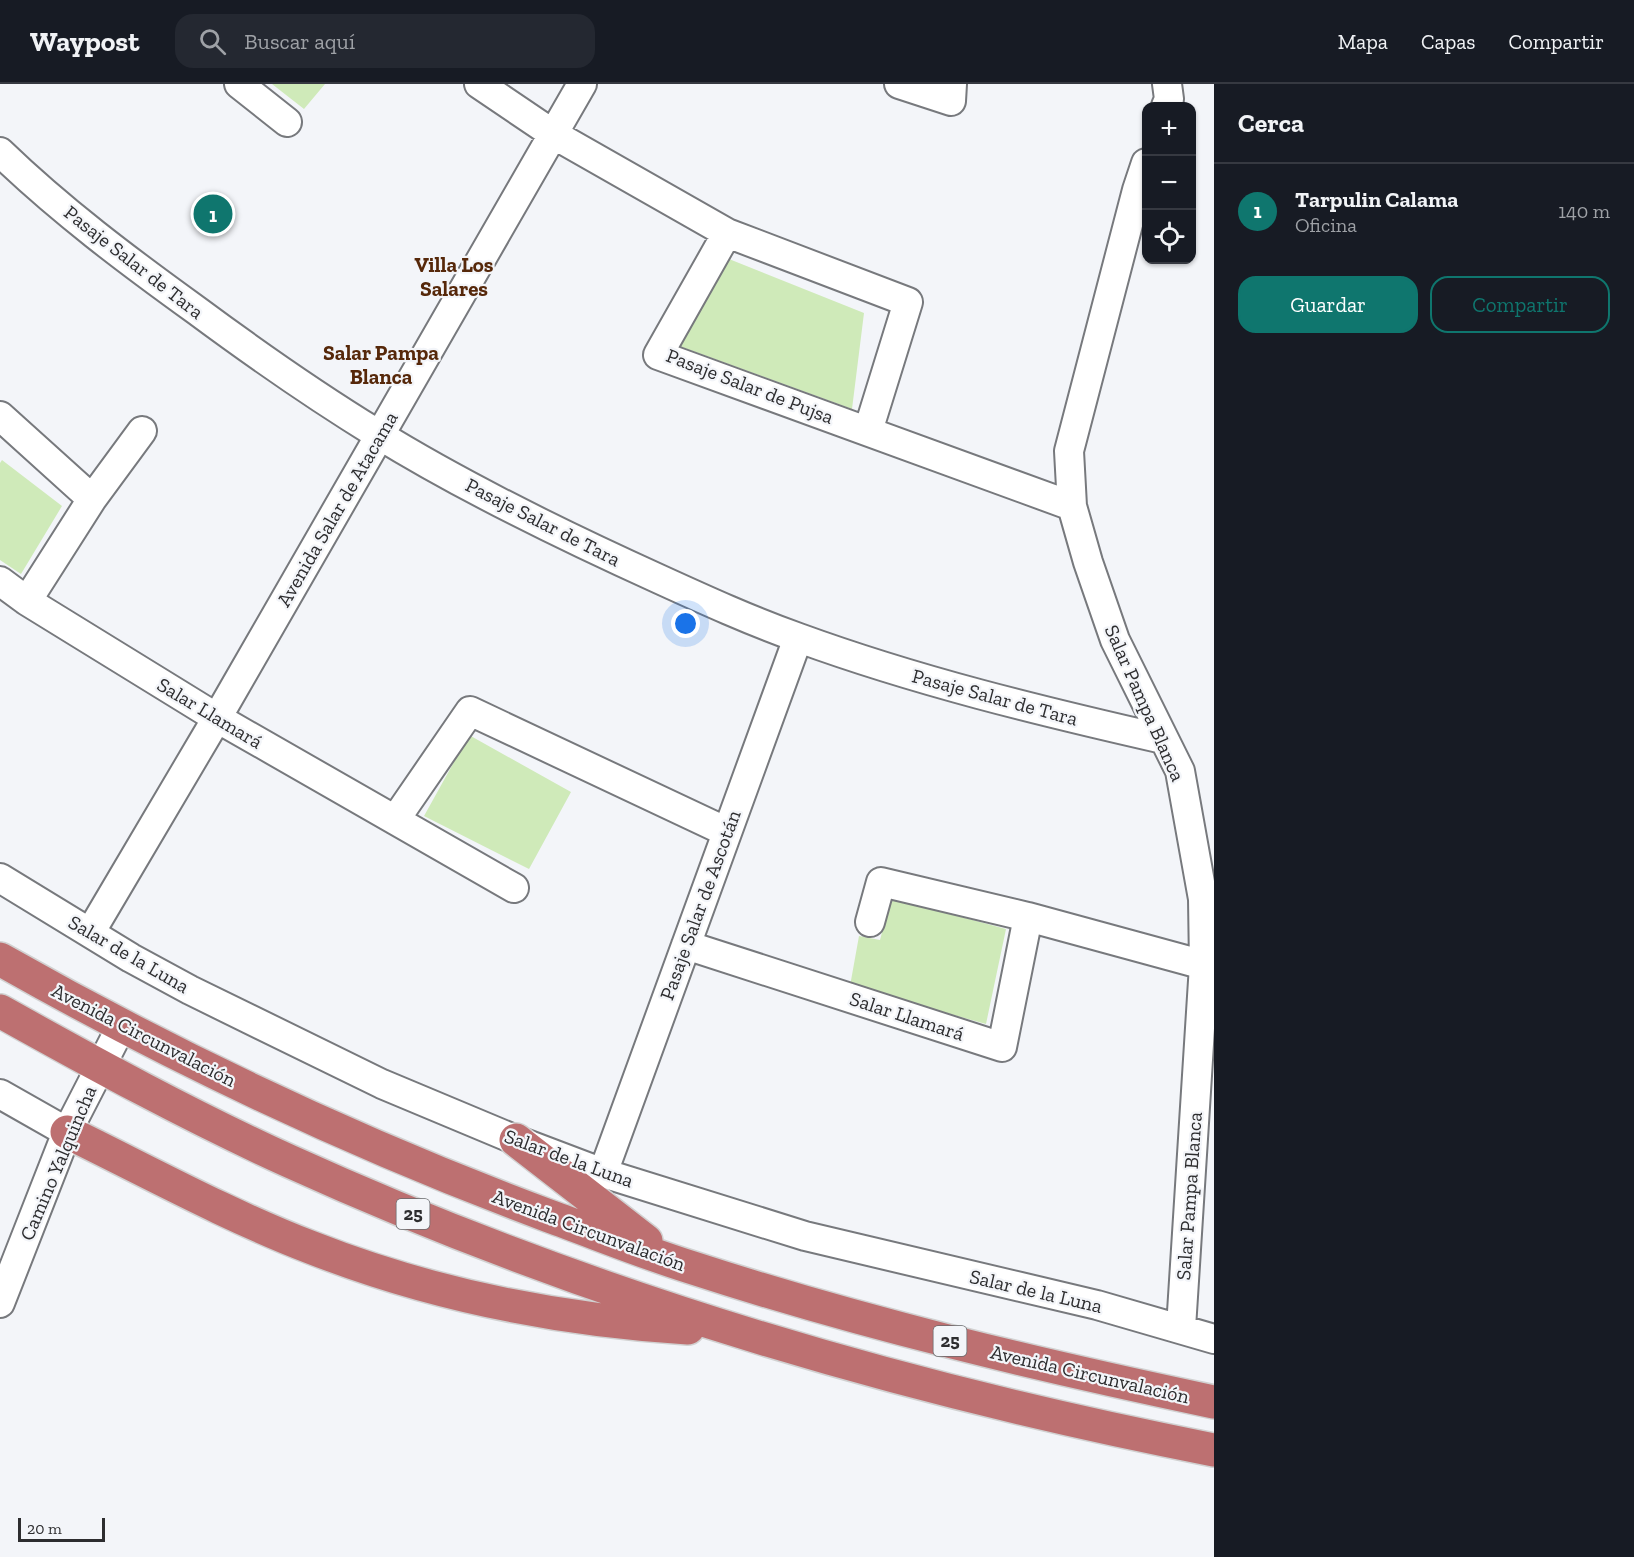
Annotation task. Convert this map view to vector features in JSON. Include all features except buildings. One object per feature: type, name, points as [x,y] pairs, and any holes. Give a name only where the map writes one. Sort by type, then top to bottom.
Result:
[{"type":"highway","name":"Avenida Circunvalación","points":[[0,959],[238,1084],[374,1146],[499,1197],[688,1267],[969,1346],[1109,1380],[1214,1402]]},
{"type":"highway","name":"25","points":[[0,1011],[100,1067],[278,1155],[385,1203],[588,1280],[826,1359],[981,1400],[1214,1450]]},
{"type":"highway","points":[[67,1132],[261,1227],[361,1266],[484,1299],[568,1314],[673,1327],[737,1331]]},
{"type":"highway","points":[[516,1140],[623,1225],[688,1267]]},
{"type":"street","points":[[239,84],[287,122]]},
{"type":"street","points":[[479,84],[553,134],[727,233],[908,302],[868,431]]},
{"type":"street","name":"Avenida Salar de Atacama","points":[[90,933],[217,718],[582,84]]},
{"type":"street","points":[[899,84],[951,101],[952,84]]},
{"type":"street","points":[[1167,84],[1168,102]]},
{"type":"street","name":"Pasaje Salar de Tara","points":[[4,165],[165,288],[306,388],[379,435],[455,478],[610,557],[798,638],[894,670],[1077,720],[1163,739]]},
{"type":"street","name":"Salar Pampa Blanca","points":[[1142,175],[1069,451],[1072,506],[1088,562],[1115,640],[1180,771],[1203,899],[1204,965],[1181,1328]]},
{"type":"street","name":"Pasaje Salar de Pujsa","points":[[727,233],[658,355],[1072,506]]},
{"type":"street","points":[[0,416],[92,499]]},
{"type":"street","points":[[27,601],[92,499],[142,431]]},
{"type":"street","name":"Salar Llamará","points":[[0,581],[27,601],[217,718],[514,888]]},
{"type":"street","name":"Pasaje Salar de Ascotán","points":[[603,1173],[798,638]]},
{"type":"street","points":[[395,820],[470,711],[727,832]]},
{"type":"street","name":"Salar de la Luna","points":[[0,878],[190,990],[382,1084],[516,1140],[603,1173],[805,1236],[1097,1305],[1214,1339]]},
{"type":"street","points":[[870,922],[881,882],[1029,917],[1204,965]]},
{"type":"street","name":"Salar Llamará","points":[[686,945],[1002,1047],[1029,917]]},
{"type":"street","name":"Camino Yalquincha","points":[[0,1303],[67,1132],[122,1025]]},
{"type":"street","points":[[0,1094],[67,1132]]},
{"type":"green space","points":[[272,84],[325,84],[304,109]]},
{"type":"green space","points":[[729,259],[864,313],[852,409],[679,346]]},
{"type":"green space","points":[[2,460],[62,506],[21,574],[0,560],[0,463]]},
{"type":"green space","points":[[469,735],[571,792],[529,869],[424,816]]},
{"type":"green space","points":[[891,898],[1006,929],[986,1024],[850,986],[859,936],[880,940]]},
{"type":"place","name":"Tarpulin Calama","points":[[213,214]]},
{"type":"district","name":"Villa Los Salares","points":[[454,276]]},
{"type":"district","name":"Salar Pampa Blanca","points":[[381,364]]}]
